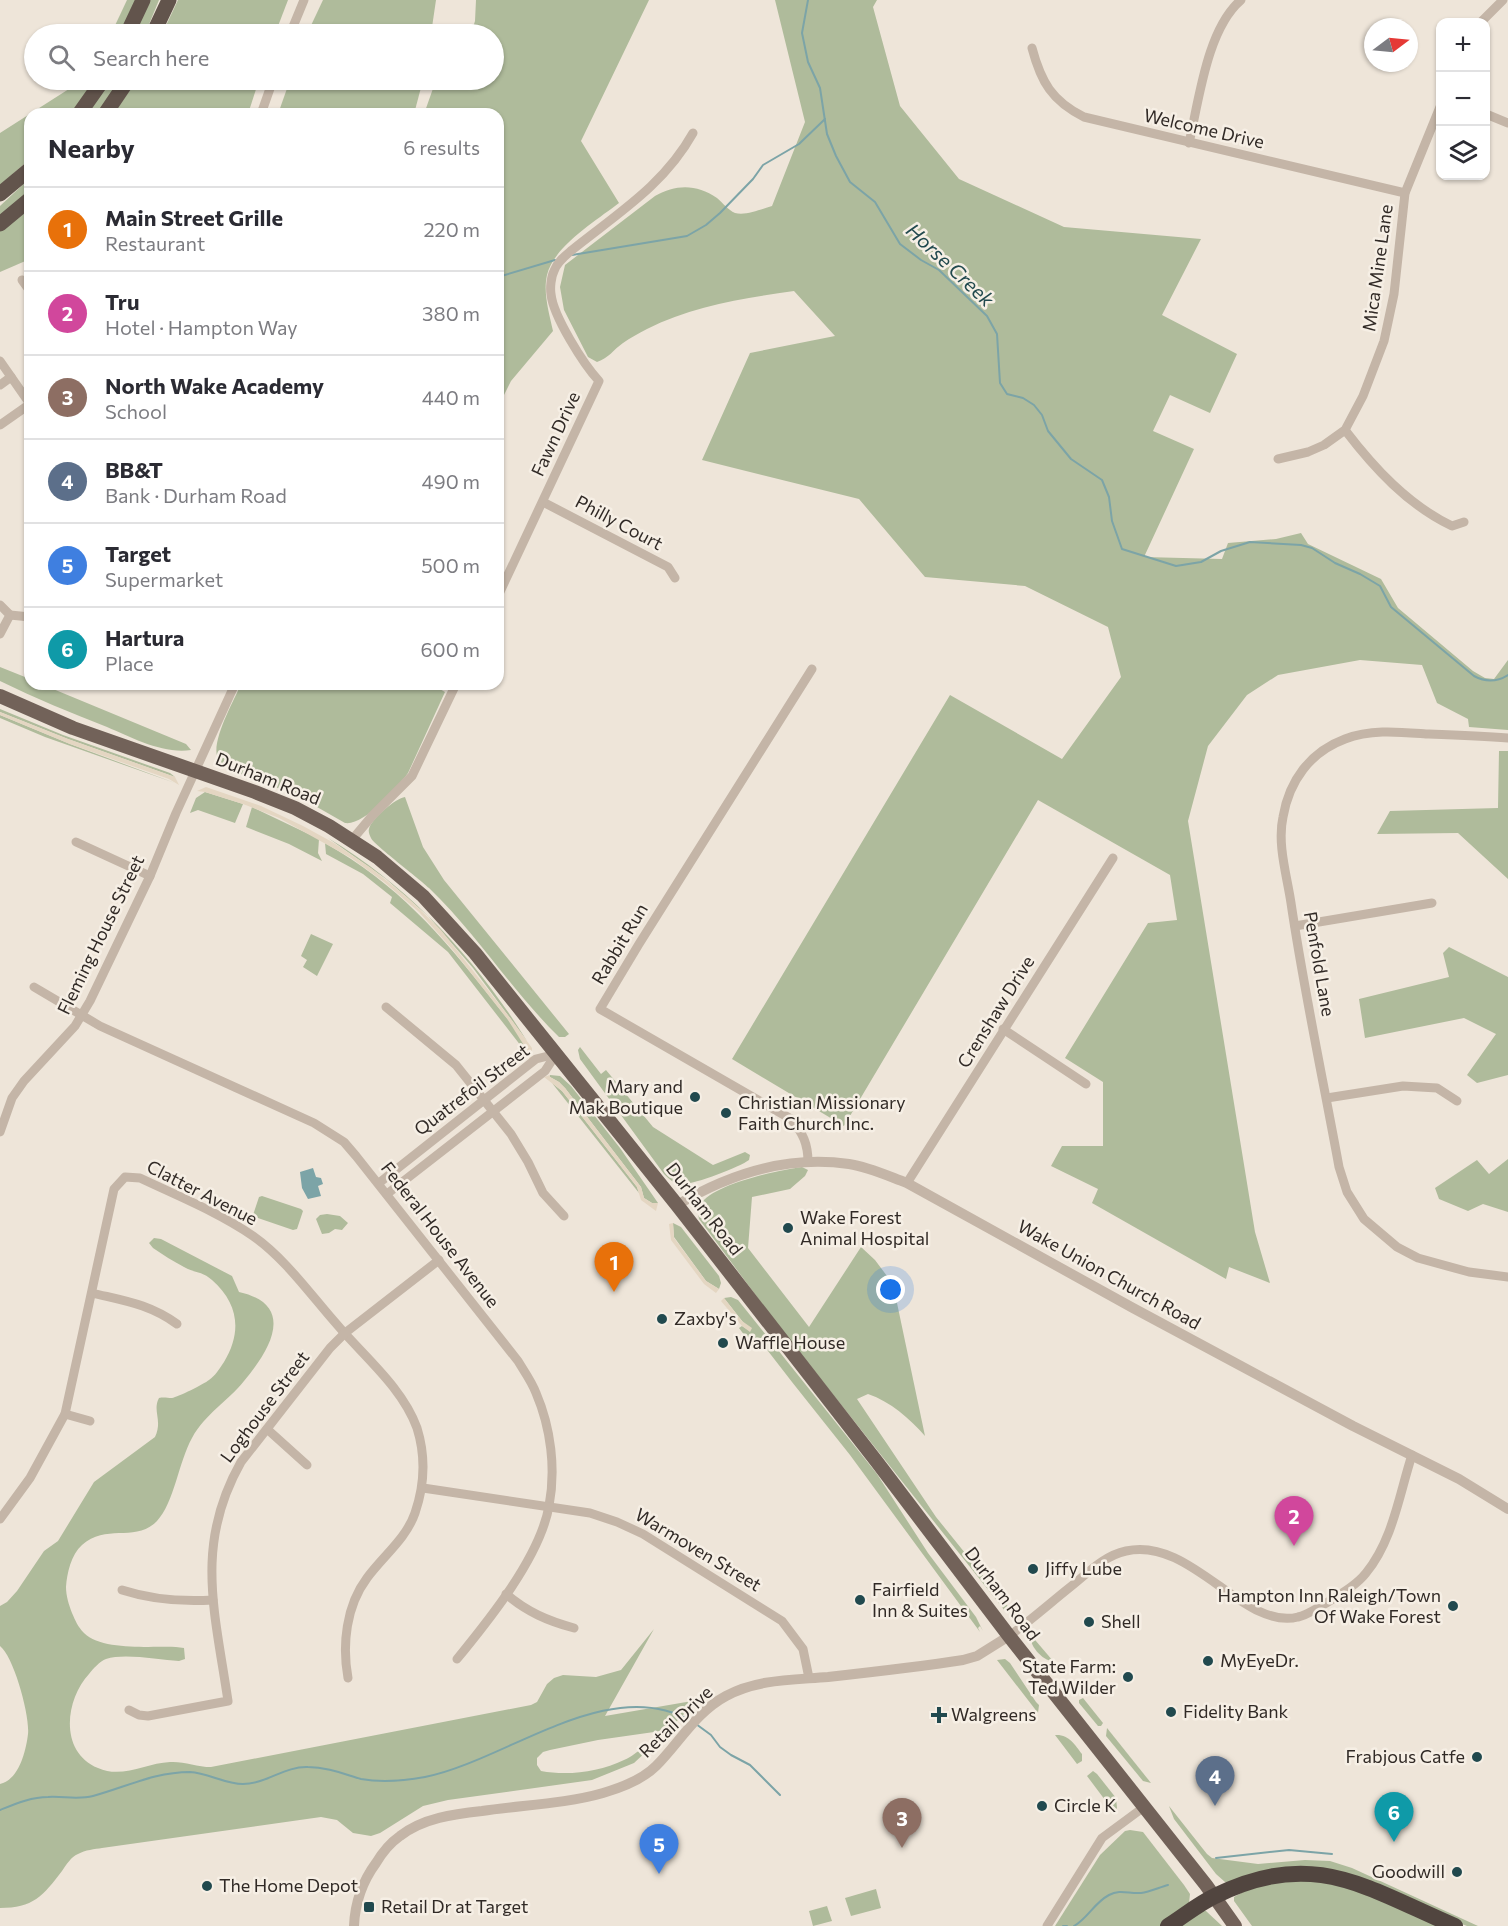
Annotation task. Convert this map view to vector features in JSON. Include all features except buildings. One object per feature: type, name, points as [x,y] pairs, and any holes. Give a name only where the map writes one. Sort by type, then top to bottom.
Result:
[{"type":"highway","points":[[132,24],[143,0]]},
{"type":"highway","points":[[158,24],[169,0]]},
{"type":"highway","points":[[83,108],[96,90]]},
{"type":"highway","points":[[109,108],[121,90]]},
{"type":"highway","points":[[0,194],[24,174]]},
{"type":"highway","points":[[0,224],[24,204]]},
{"type":"highway","points":[[1168,1926],[1214,1896],[1233,1888],[1282,1875],[1329,1875],[1365,1885],[1455,1926]]},
{"type":"main road","name":"Durham Road","points":[[0,696],[73,728],[295,808],[351,841],[400,876],[446,919],[677,1205],[1235,1926]]},
{"type":"street","points":[[294,24],[304,0]]},
{"type":"street","points":[[1189,143],[1218,28],[1241,0]]},
{"type":"street","points":[[1485,18],[1503,0]]},
{"type":"street","name":"Welcome Drive","points":[[1032,48],[1038,71],[1049,90],[1075,112],[1094,121],[1405,193]]},
{"type":"street","points":[[263,108],[269,90]]},
{"type":"street","points":[[1490,116],[1508,123]]},
{"type":"street","name":"Mica Mine Lane","points":[[1346,430],[1363,396],[1384,341],[1394,294],[1405,193],[1436,117]]},
{"type":"street","name":"Fawn Drive","points":[[504,583],[599,381],[588,369],[556,308],[551,295],[554,270],[566,255],[654,186],[681,154],[693,133]]},
{"type":"street","points":[[0,361],[24,395]]},
{"type":"street","points":[[0,385],[11,377]]},
{"type":"street","points":[[0,425],[24,408]]},
{"type":"street","points":[[1278,459],[1308,452],[1324,445],[1346,430],[1371,463],[1434,518],[1452,526],[1464,522]]},
{"type":"street","name":"Philly Court","points":[[543,502],[668,567],[675,578]]},
{"type":"street","points":[[0,605],[10,615],[24,616]]},
{"type":"street","points":[[0,634],[10,615]]},
{"type":"street","name":"Rabbit Run","points":[[808,1162],[808,1147],[802,1132],[791,1119],[600,1009],[812,669]]},
{"type":"street","name":"Fleming House Street","points":[[0,1132],[12,1098],[82,1015],[150,876],[232,690]]},
{"type":"street","points":[[351,841],[412,776],[453,690]]},
{"type":"street","name":"Penfold Lane","points":[[1508,738],[1373,732],[1338,741],[1314,757],[1295,779],[1282,819],[1282,841],[1294,926],[1339,1167],[1347,1192],[1364,1219],[1397,1247],[1418,1258],[1468,1272],[1508,1277]]},
{"type":"street","points":[[76,842],[150,876]]},
{"type":"street","name":"Crenshaw Drive","points":[[907,1183],[1113,858]]},
{"type":"street","points":[[1294,926],[1432,903]]},
{"type":"street","name":"Federal House Avenue","points":[[34,987],[100,1026],[314,1123],[344,1142],[379,1183],[518,1361],[536,1391],[548,1427],[552,1471],[549,1507],[542,1531],[530,1556],[506,1594],[456,1659]]},
{"type":"street","points":[[386,1007],[456,1065],[485,1100],[528,1162],[543,1193],[564,1216]]},
{"type":"street","points":[[1003,1029],[1086,1084]]},
{"type":"street","name":"Quatrefoil Street","points":[[379,1183],[537,1059],[556,1054]]},
{"type":"street","name":"Quatrefoil Street","points":[[387,1194],[545,1071],[556,1054]]},
{"type":"street","points":[[1327,1098],[1403,1086],[1437,1088],[1457,1101]]},
{"type":"street","name":"Wake Union Church Road","points":[[677,1205],[702,1190],[736,1176],[783,1164],[808,1162],[851,1165],[907,1183],[1143,1313],[1506,1504]]},
{"type":"street","name":"Clatter Avenue","points":[[0,1519],[30,1478],[65,1414],[114,1189],[125,1177],[140,1178],[220,1216],[258,1240],[290,1270],[398,1393],[412,1418],[423,1453],[423,1488],[414,1516],[399,1542],[366,1578],[357,1594],[345,1638],[348,1678]]},
{"type":"street","name":"Loghouse Street","points":[[129,1710],[148,1716],[228,1701],[213,1600],[212,1548],[220,1510],[231,1479],[241,1462],[330,1348],[439,1260]]},
{"type":"street","points":[[92,1293],[144,1305],[162,1313],[177,1324]]},
{"type":"street","points":[[65,1414],[90,1421]]},
{"type":"street","points":[[267,1429],[308,1465]]},
{"type":"street","points":[[1009,1636],[1094,1567],[1116,1555],[1135,1550],[1164,1552],[1259,1612],[1279,1618],[1298,1618],[1339,1594],[1365,1575],[1385,1545],[1412,1455]]},
{"type":"street","name":"Warmoven Street","points":[[423,1488],[590,1513],[618,1522],[643,1534],[782,1621],[803,1649],[809,1678]]},
{"type":"street","points":[[122,1590],[159,1600],[213,1600]]},
{"type":"street","points":[[506,1594],[522,1608],[550,1622],[574,1628]]},
{"type":"street","name":"Retail Drive","points":[[354,1926],[355,1906],[368,1874],[382,1853],[400,1835],[420,1824],[446,1815],[603,1793],[629,1783],[654,1768],[702,1715],[724,1697],[752,1686],[769,1682],[963,1659],[983,1653],[1009,1636]]},
{"type":"street","points":[[1047,1926],[1102,1838],[1144,1807]]},
{"type":"green space","points":[[127,0],[138,0],[126,24],[116,24]]},
{"type":"green space","points":[[149,0],[159,0],[149,24],[138,24]]},
{"type":"green space","points":[[178,0],[288,0],[279,24],[167,24]]},
{"type":"green space","points":[[323,0],[436,0],[432,24],[312,24]]},
{"type":"green space","points":[[476,0],[649,0],[581,141],[619,203],[567,244],[551,265],[547,275],[546,289],[553,331],[511,381],[504,395],[504,108],[426,108],[432,90],[504,90],[504,24],[474,24]]},
{"type":"green space","points":[[775,0],[877,0],[873,7],[900,106],[959,179],[1064,227],[1201,239],[1162,315],[1237,354],[1210,413],[1170,395],[1153,431],[1194,449],[1144,557],[1222,559],[1228,543],[1276,539],[1301,533],[1308,544],[1381,579],[1398,608],[1473,671],[1485,678],[1494,679],[1508,660],[1508,730],[1469,727],[1468,719],[1437,703],[1422,665],[1360,660],[1278,675],[1247,695],[1208,746],[1188,821],[1255,1232],[1270,1283],[1229,1267],[1226,1279],[1092,1203],[1098,1189],[1051,1166],[1062,1146],[1103,1146],[1103,1082],[1065,1058],[1148,923],[1177,920],[1170,875],[1038,800],[844,1126],[732,1059],[950,695],[1062,759],[1121,677],[1108,627],[1025,586],[925,577],[859,499],[702,460],[750,353],[835,336],[794,291],[738,300],[682,314],[647,329],[597,362],[588,357],[564,310],[560,287],[565,265],[655,196],[671,189],[686,187],[702,190],[739,214],[772,206],[805,122]]},
{"type":"green space","points":[[67,90],[90,90],[76,108],[39,108]]},
{"type":"green space","points":[[102,90],[115,90],[102,108],[90,108]]},
{"type":"green space","points":[[130,90],[256,90],[250,108],[117,108]]},
{"type":"green space","points":[[286,90],[420,90],[416,108],[280,108]]},
{"type":"green space","points":[[24,118],[24,164],[0,185],[0,133]]},
{"type":"green space","points":[[24,184],[24,196],[0,216],[0,206]]},
{"type":"green space","points":[[24,213],[24,262],[0,272],[0,231]]},
{"type":"green space","points":[[0,667],[24,677],[24,690],[56,690],[186,744],[191,750],[169,750],[148,744],[0,681]]},
{"type":"green space","points":[[238,690],[442,690],[445,692],[408,773],[370,812],[361,819],[345,823],[296,795],[224,766],[216,752],[220,732]]},
{"type":"green space","points":[[0,709],[63,735],[170,773],[175,777],[68,739],[0,712]]},
{"type":"green space","points":[[0,715],[175,783],[45,737],[0,718]]},
{"type":"green space","points":[[1499,751],[1508,751],[1508,879],[1458,833],[1377,834],[1390,811],[1498,808]]},
{"type":"green space","points":[[205,792],[243,804],[235,823],[198,810],[190,813],[196,798]]},
{"type":"green space","points":[[405,797],[423,847],[444,880],[569,1034],[565,1037],[559,1037],[542,1019],[463,924],[429,888],[371,838],[369,830],[374,820],[390,805]]},
{"type":"green space","points":[[252,807],[319,839],[318,853],[322,861],[289,844],[246,827]]},
{"type":"green space","points":[[328,838],[387,879],[425,914],[386,879]]},
{"type":"green space","points":[[325,843],[375,876],[435,931],[512,1025],[528,1055],[448,952],[390,903],[392,897],[363,874],[326,854]]},
{"type":"green space","points":[[429,918],[464,954],[527,1041],[473,968]]},
{"type":"green space","points":[[311,934],[333,944],[317,976],[303,967],[307,960],[301,956]]},
{"type":"green space","points":[[1449,947],[1508,977],[1508,1075],[1477,1083],[1467,1075],[1496,1034],[1464,1018],[1365,1038],[1359,999],[1449,977],[1443,953]]},
{"type":"green space","points":[[580,1047],[601,1074],[606,1070],[653,1127],[713,1165],[745,1152],[750,1155],[749,1160],[694,1182],[680,1184],[671,1181],[580,1059],[578,1050]]},
{"type":"green space","points":[[550,1075],[560,1076],[571,1086],[620,1148],[658,1203],[652,1203],[644,1198],[641,1187],[565,1088]]},
{"type":"green space","points":[[552,1083],[562,1091],[637,1187],[639,1193]]},
{"type":"green space","points":[[1508,1159],[1508,1212],[1483,1204],[1468,1211],[1439,1199],[1435,1188],[1477,1160],[1489,1174]]},
{"type":"green space","points":[[802,1167],[808,1170],[805,1176],[790,1189],[752,1197],[748,1248],[809,1327],[861,1247],[875,1260],[893,1284],[925,1436],[906,1417],[884,1401],[868,1394],[857,1399],[936,1517],[1015,1615],[1005,1611],[781,1329],[699,1219],[700,1205],[707,1197],[718,1191],[747,1179]]},
{"type":"green space","points":[[259,1197],[301,1209],[303,1211],[297,1229],[293,1230],[255,1217],[253,1215]]},
{"type":"green space","points":[[320,1215],[340,1216],[348,1223],[342,1230],[335,1229],[322,1234],[316,1219]]},
{"type":"green space","points":[[673,1223],[681,1227],[719,1276],[721,1283],[719,1289],[706,1281],[674,1237]]},
{"type":"green space","points":[[154,1238],[161,1239],[232,1276],[239,1292],[257,1298],[268,1307],[273,1318],[273,1330],[269,1343],[254,1369],[197,1429],[187,1447],[168,1504],[157,1521],[140,1531],[101,1535],[92,1539],[78,1549],[72,1559],[67,1576],[67,1594],[73,1616],[84,1633],[102,1643],[114,1645],[184,1648],[185,1659],[179,1661],[114,1657],[104,1660],[95,1668],[81,1685],[71,1711],[72,1738],[77,1750],[85,1760],[98,1768],[116,1772],[170,1762],[211,1767],[531,1705],[537,1702],[547,1684],[554,1678],[563,1675],[596,1677],[621,1670],[654,1629],[605,1716],[698,1700],[668,1730],[598,1740],[550,1750],[543,1752],[537,1758],[537,1765],[541,1771],[573,1773],[614,1764],[644,1748],[648,1750],[634,1763],[592,1780],[448,1800],[423,1806],[380,1833],[371,1836],[353,1833],[337,1820],[321,1817],[90,1850],[73,1857],[43,1894],[36,1899],[21,1906],[0,1908],[0,1784],[7,1781],[17,1771],[25,1748],[28,1726],[16,1674],[0,1646],[0,1606],[17,1591],[44,1551],[58,1541],[94,1482],[155,1437],[158,1426],[157,1403],[159,1398],[175,1397],[211,1378],[224,1362],[234,1340],[235,1319],[228,1299],[221,1289],[208,1277],[184,1267],[153,1248],[149,1243]]},
{"type":"green space","points":[[731,1297],[738,1300],[877,1474],[928,1553],[976,1617],[983,1631],[980,1626],[978,1628],[980,1632],[850,1455],[768,1351],[745,1336],[739,1328],[742,1326],[750,1331],[724,1298]]},
{"type":"green space","points":[[1030,1634],[1053,1661],[1037,1652]]},
{"type":"green space","points":[[1005,1659],[1039,1705],[1038,1713],[997,1660]]},
{"type":"green space","points":[[1083,1698],[1103,1723],[1101,1726],[1098,1726],[1079,1703],[1079,1700]]},
{"type":"green space","points":[[1107,1728],[1151,1783],[1143,1781],[1106,1736]]},
{"type":"green space","points":[[1055,1735],[1064,1736],[1071,1741],[1082,1754],[1082,1761],[1077,1764]]},
{"type":"green space","points":[[1093,1771],[1116,1798],[1117,1808],[1114,1812],[1087,1776]]},
{"type":"green space","points":[[1169,1806],[1212,1858],[1258,1864],[1305,1860],[1330,1861],[1352,1868],[1478,1926],[1459,1923],[1360,1878],[1225,1882],[1216,1874],[1174,1819]]},
{"type":"green space","points":[[1125,1831],[1143,1832],[1190,1894],[1189,1903],[1176,1916],[1160,1926],[1055,1926],[1100,1855]]},
{"type":"green space","points":[[1334,1879],[1447,1926],[1252,1926],[1234,1901],[1234,1897],[1246,1891],[1270,1883]]},
{"type":"green space","points":[[876,1889],[881,1908],[851,1916],[845,1898]]},
{"type":"green space","points":[[827,1906],[832,1921],[813,1926],[809,1911]]},
{"type":"green space","points":[[1201,1911],[1206,1911],[1222,1926],[1175,1926]]},
{"type":"shaded area","points":[[0,712],[175,777],[179,785],[169,779],[70,744],[0,715]]},
{"type":"shaded area","points":[[206,787],[261,806],[334,843],[371,868],[408,898],[441,930],[511,1019],[532,1048],[530,1061],[525,1047],[508,1020],[452,949],[419,912],[384,882],[351,858],[279,818],[243,804],[197,791]]},
{"type":"shaded area","points":[[550,1075],[565,1088],[641,1187],[644,1198],[652,1203],[658,1203],[656,1211],[641,1200],[637,1187],[562,1091],[544,1077]]},
{"type":"shaded area","points":[[673,1223],[674,1238],[706,1281],[719,1289],[716,1293],[704,1284],[671,1240],[669,1224]]},
{"type":"shaded area","points":[[724,1298],[742,1321],[752,1328],[750,1332],[721,1301]]},
{"type":"water","points":[[313,1168],[316,1177],[321,1178],[323,1184],[318,1186],[321,1196],[308,1199],[302,1188],[300,1172]]},
{"type":"waterway","name":"Horse Creek","points":[[808,0],[802,33],[808,62],[820,88],[827,134],[850,182],[875,202],[900,244],[939,270],[987,316],[997,334],[1000,383],[1007,394],[1023,398],[1034,405],[1042,415],[1048,431],[1071,459],[1102,480],[1109,497],[1112,521],[1122,549],[1176,566],[1201,562],[1221,551],[1250,542],[1301,545],[1312,548],[1335,563],[1380,586],[1391,607],[1474,676],[1491,680],[1508,675]]},
{"type":"waterway","points":[[572,255],[687,236],[706,225],[720,213],[753,179],[763,165],[799,144],[825,119]]},
{"type":"waterway","points":[[504,275],[555,260]]},
{"type":"waterway","points":[[0,1810],[35,1798],[82,1798],[165,1774],[190,1772],[243,1784],[260,1781],[300,1767],[329,1769],[369,1780],[409,1780],[456,1768],[592,1713],[626,1707],[659,1709],[691,1721]]},
{"type":"waterway","points":[[696,1724],[711,1735],[720,1747],[750,1765],[780,1795]]},
{"type":"waterway","points":[[1216,1858],[1289,1850],[1332,1854]]},
{"type":"waterway","points":[[1074,1926],[1099,1902],[1113,1893],[1148,1892],[1168,1885]]},
{"type":"place","name":"Mary and Mak Boutique","points":[[695,1097]]},
{"type":"place","name":"Christian Missionary Faith Church Inc.","points":[[726,1113]]},
{"type":"place","name":"Wake Forest Animal Hospital","points":[[788,1228]]},
{"type":"place","name":"Main Street Grille","points":[[614,1292]]},
{"type":"place","name":"Zaxby's","points":[[662,1319]]},
{"type":"place","name":"Waffle House","points":[[723,1343]]},
{"type":"place","name":"Tru","points":[[1294,1546]]},
{"type":"place","name":"Jiffy Lube","points":[[1033,1569]]},
{"type":"place","name":"Fairfield Inn & Suites","points":[[860,1600]]},
{"type":"place","name":"Hampton Inn Raleigh/Town Of Wake Forest","points":[[1453,1606]]},
{"type":"place","name":"Shell","points":[[1089,1622]]},
{"type":"place","name":"MyEyeDr.","points":[[1208,1661]]},
{"type":"place","name":"State Farm: Ted Wilder","points":[[1128,1677]]},
{"type":"place","name":"Fidelity Bank","points":[[1171,1712]]},
{"type":"place","name":"Walgreens","points":[[939,1715]]},
{"type":"place","name":"Frabjous Catfe","points":[[1477,1757]]},
{"type":"place","name":"Circle K","points":[[1042,1806]]},
{"type":"place","name":"BB&T","points":[[1215,1806]]},
{"type":"place","name":"Hartura","points":[[1394,1842]]},
{"type":"place","name":"North Wake Academy","points":[[902,1848]]},
{"type":"place","name":"Goodwill","points":[[1457,1872]]},
{"type":"place","name":"Target","points":[[659,1874]]},
{"type":"place","name":"The Home Depot","points":[[207,1886]]},
{"type":"place","name":"Retail Dr at Target","points":[[369,1907]]}]
